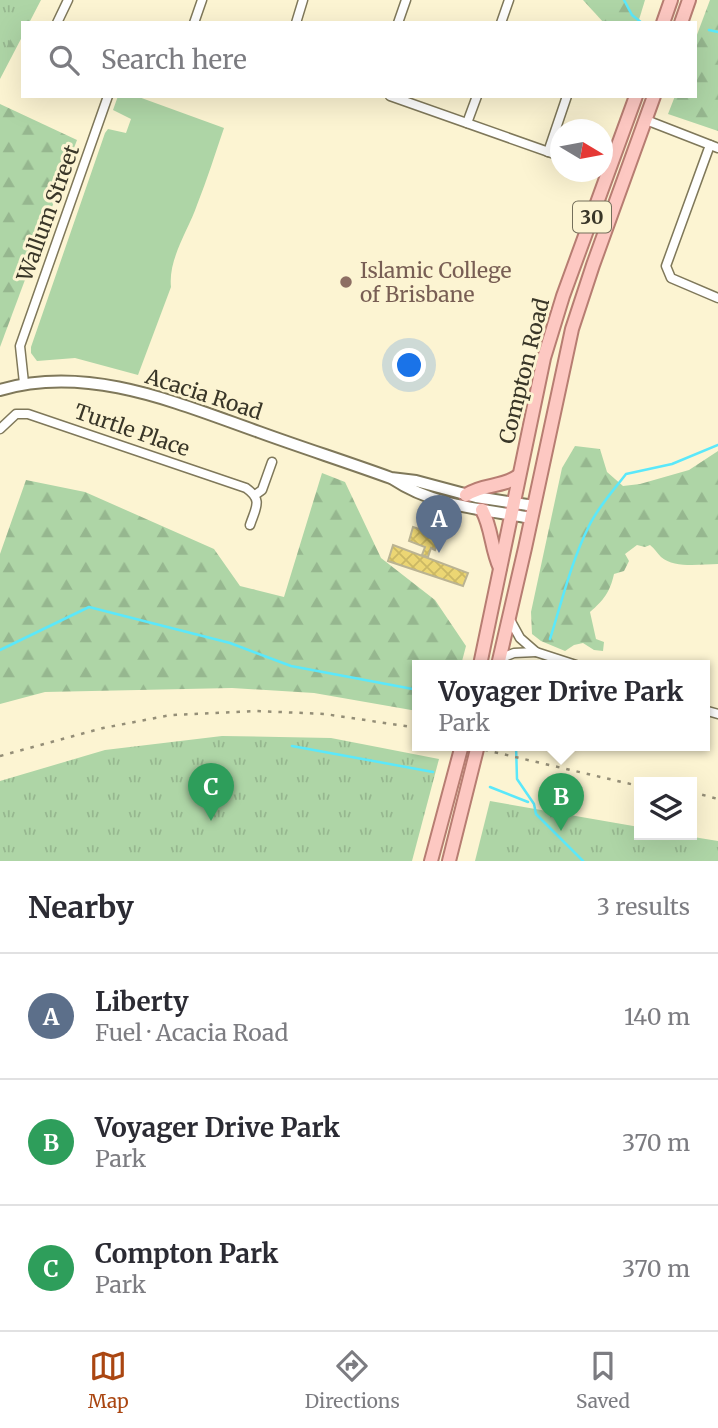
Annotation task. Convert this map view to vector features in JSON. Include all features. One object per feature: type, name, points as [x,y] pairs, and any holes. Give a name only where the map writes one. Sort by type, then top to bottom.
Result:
[{"type":"main road","points":[[664,21],[671,0]]},
{"type":"main road","points":[[682,21],[689,0]]},
{"type":"main road","name":"Compton Road","points":[[481,660],[549,338],[635,98]]},
{"type":"main road","name":"Compton Road","points":[[498,660],[572,329],[653,98]]},
{"type":"main road","points":[[466,495],[478,487],[507,483],[518,476]]},
{"type":"main road","points":[[482,510],[488,522],[494,556],[500,568]]},
{"type":"main road","points":[[431,861],[460,751]]},
{"type":"main road","points":[[449,861],[476,751]]},
{"type":"street","points":[[58,21],[68,0]]},
{"type":"street","points":[[195,21],[202,0]]},
{"type":"street","points":[[297,21],[303,0]]},
{"type":"street","points":[[399,21],[406,0]]},
{"type":"street","points":[[502,21],[509,0]]},
{"type":"street","name":"Wallum Street","points":[[24,383],[20,345],[107,98]]},
{"type":"street","points":[[396,98],[548,152],[566,98]]},
{"type":"street","points":[[467,123],[476,98]]},
{"type":"street","points":[[646,120],[714,146],[666,266],[671,278],[718,298]]},
{"type":"street","name":"Acacia Road","points":[[0,390],[24,383],[76,381],[126,389],[391,478],[416,481],[532,512]]},
{"type":"street","name":"Turtle Place","points":[[0,429],[16,414],[28,414],[246,488],[255,495]]},
{"type":"street","points":[[250,525],[258,504],[255,495],[262,490],[272,462]]},
{"type":"street","name":"Acacia Road","points":[[391,478],[412,492],[457,506],[482,510],[512,508]]},
{"type":"street","points":[[509,618],[520,638],[536,652]]},
{"type":"street","points":[[502,660],[514,653],[536,652],[561,660]]},
{"type":"green space","points":[[0,0],[41,0],[30,21],[21,21],[21,39],[0,79]]},
{"type":"green space","points":[[0,0],[29,0],[0,61]]},
{"type":"green space","points":[[583,0],[645,0],[639,21],[602,21]]},
{"type":"green space","points":[[710,0],[718,0],[718,131],[668,114],[674,98],[697,98],[697,35]]},
{"type":"green space","points":[[117,98],[142,98],[224,128],[201,196],[176,256],[171,287],[138,375],[75,358],[37,361],[31,353],[105,133],[108,129],[126,133],[131,119],[113,110]]},
{"type":"green space","points":[[0,104],[77,140],[0,347]]},
{"type":"green space","points":[[575,446],[600,449],[607,472],[623,486],[689,470],[718,451],[718,564],[674,563],[661,557],[650,545],[637,545],[625,554],[629,561],[624,571],[614,574],[606,595],[590,612],[596,639],[604,642],[603,651],[594,650],[583,643],[565,651],[541,641],[532,634],[531,612],[562,468]]},
{"type":"green space","points":[[322,473],[345,482],[381,558],[435,600],[466,646],[462,660],[412,660],[412,710],[314,693],[232,688],[45,692],[0,704],[0,554],[26,480],[85,492],[214,549],[240,586],[284,597]]},
{"type":"green space","points":[[222,736],[331,738],[439,759],[412,861],[0,861],[0,781],[105,750]]},
{"type":"green space","points":[[490,801],[634,826],[634,840],[697,840],[697,838],[718,841],[718,861],[475,861]]},
{"type":"building","points":[[413,527],[440,536],[435,550],[431,548],[428,557],[422,555],[425,547],[409,541]]},
{"type":"building","points":[[393,545],[468,573],[463,586],[388,561]]},
{"type":"waterway","points":[[624,0],[632,15],[640,21]]},
{"type":"waterway","points":[[709,30],[718,32]]},
{"type":"waterway","points":[[550,639],[567,582],[589,526],[626,474],[672,464],[718,445]]},
{"type":"waterway","points":[[0,650],[89,607],[230,643],[291,666],[412,689]]},
{"type":"waterway","points":[[292,746],[433,772]]},
{"type":"waterway","points":[[516,751],[517,779],[534,804],[536,814],[583,861]]},
{"type":"waterway","points":[[490,787],[528,802]]},
{"type":"railway","points":[[0,756],[103,728],[171,715],[257,711],[325,714],[412,727]]},
{"type":"railway","points":[[490,751],[634,785]]},
{"type":"railway","points":[[697,793],[718,799]]},
{"type":"place","name":"Islamic College of Brisbane","points":[[346,282]]},
{"type":"place","name":"Liberty","points":[[439,553]]},
{"type":"place","name":"Compton Park","points":[[211,821]]},
{"type":"place","name":"Voyager Drive Park","points":[[561,831]]}]
